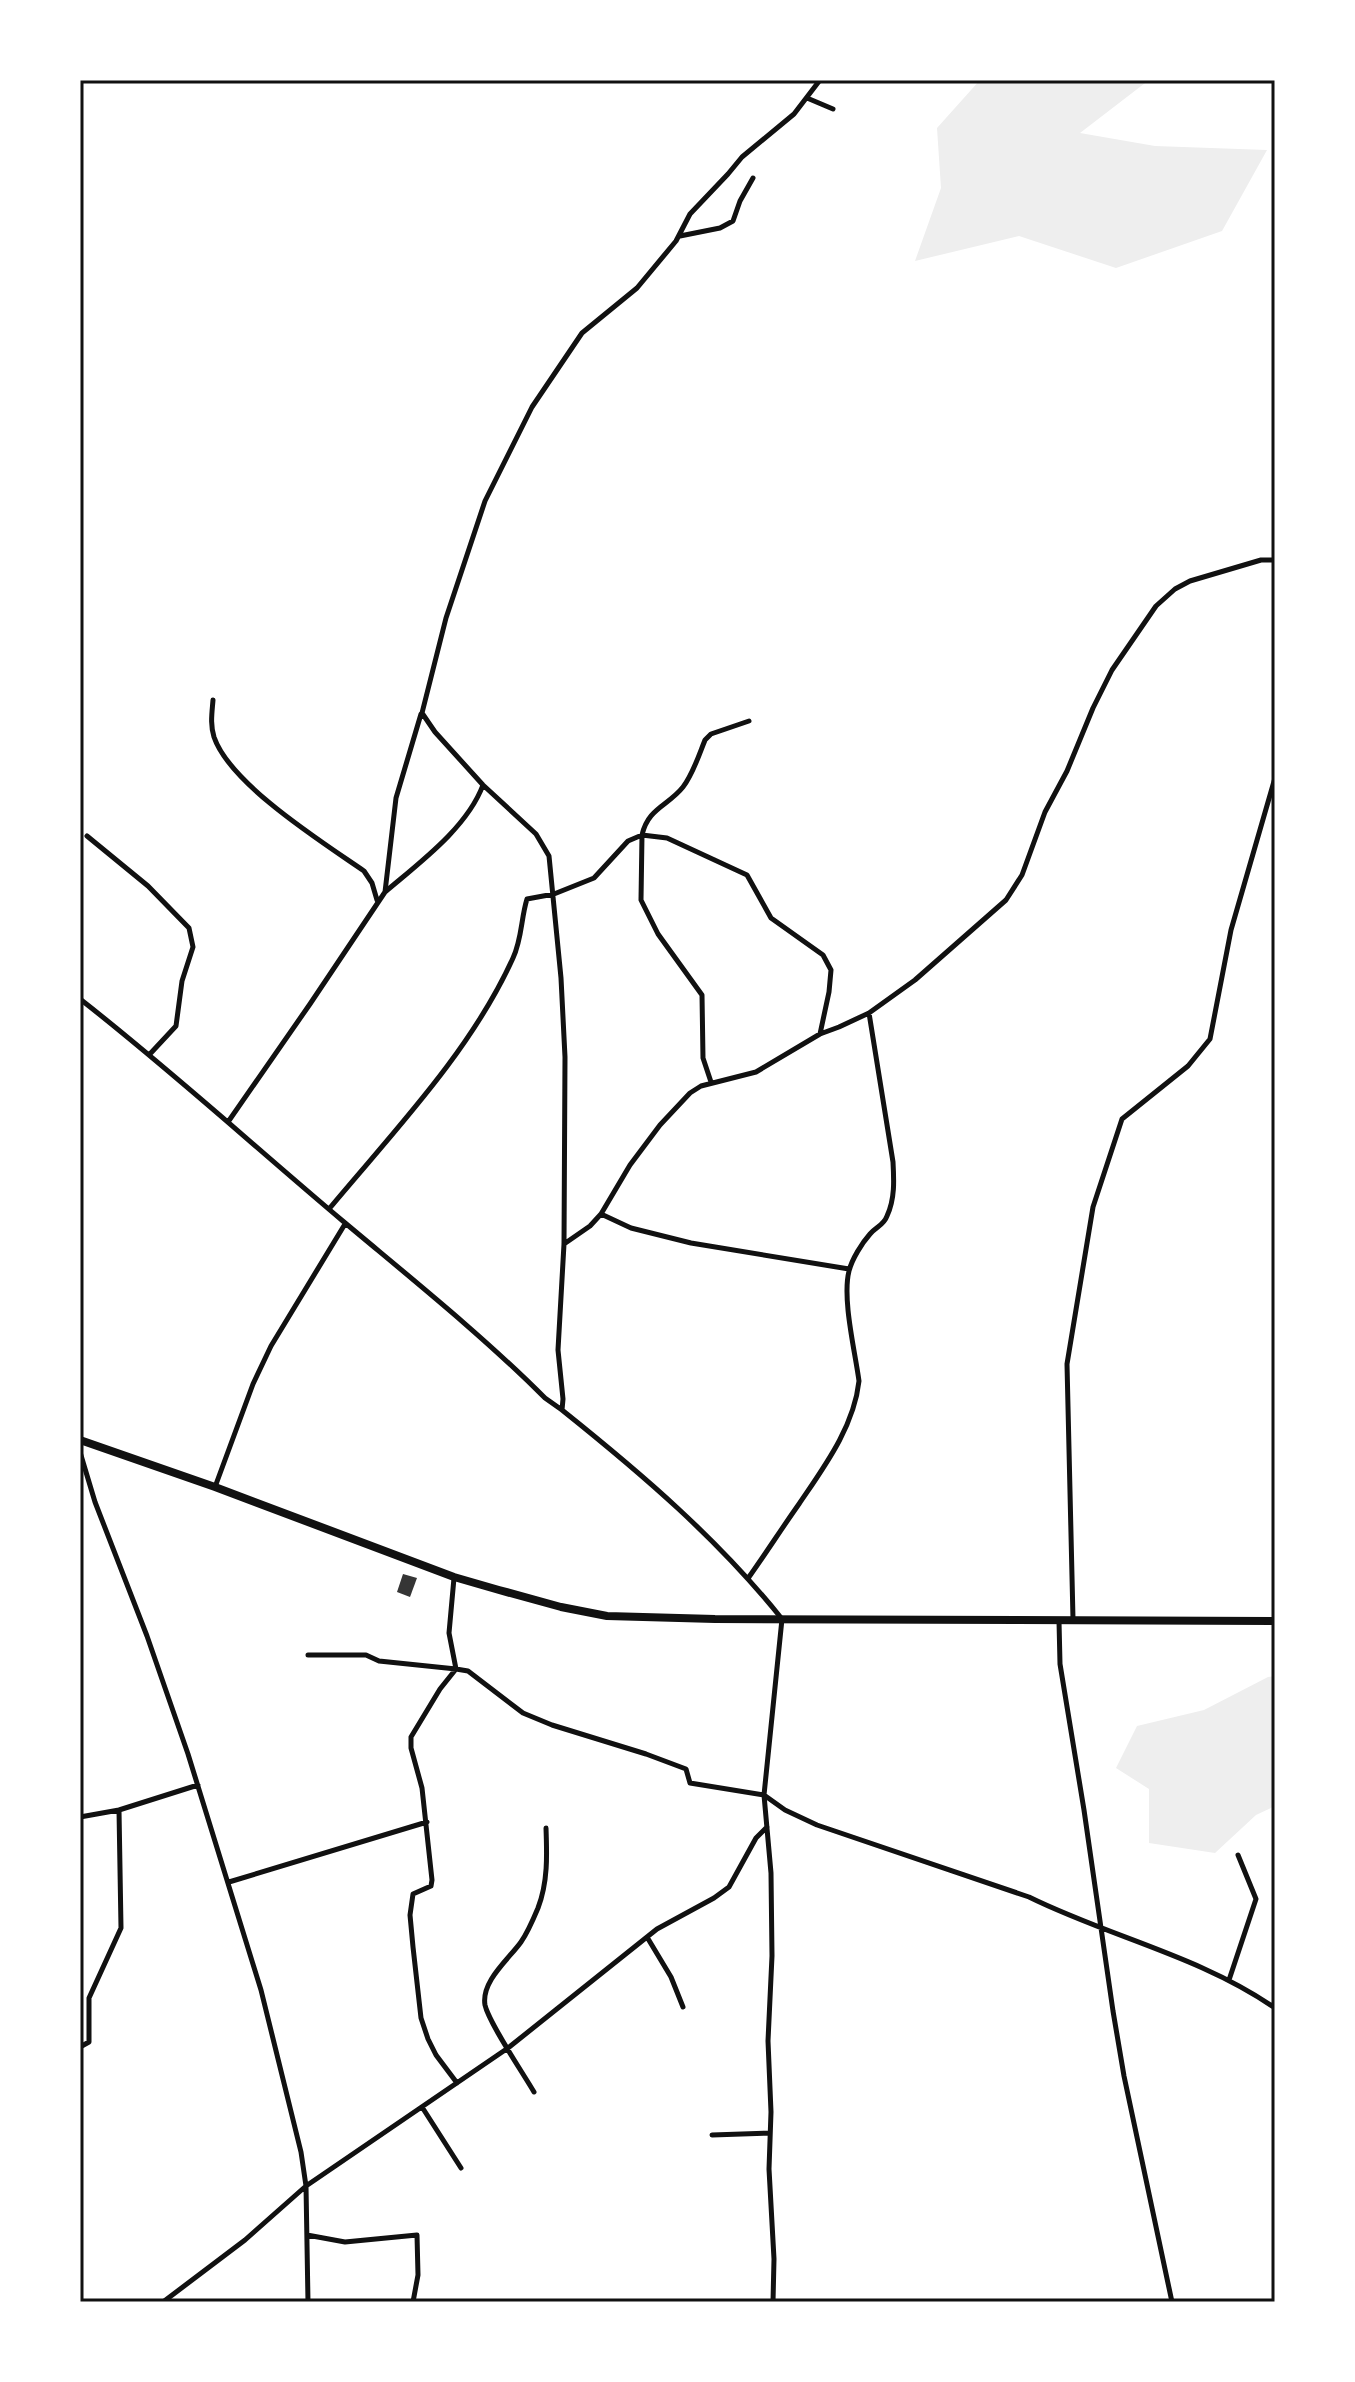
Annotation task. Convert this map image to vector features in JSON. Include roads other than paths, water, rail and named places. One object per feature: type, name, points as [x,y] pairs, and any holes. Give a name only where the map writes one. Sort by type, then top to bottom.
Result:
[{"type":"highway","points":[[80,1440],[454,1577],[561,1607],[607,1616],[1275,1621]]},
{"type":"street","points":[[385,892],[396,798],[446,618],[485,501],[532,407],[582,333],[637,288],[679,236],[690,214],[742,157],[794,114],[820,80]]},
{"type":"street","points":[[807,98],[833,109]]},
{"type":"street","points":[[679,236],[720,228],[733,221],[753,178]]},
{"type":"street","points":[[564,1244],[583,1232],[601,1214],[630,1165],[660,1125],[690,1093],[711,1082],[756,1072],[820,1034],[869,1013],[938,960],[1006,900],[1022,875],[1045,812],[1067,771],[1112,670],[1156,606],[1175,589],[1190,581],[1261,560],[1275,560]]},
{"type":"street","points":[[213,700],[211,720],[214,736],[232,766],[262,795],[364,871],[372,883],[377,901]]},
{"type":"street","points":[[422,713],[483,785],[541,841],[549,856],[565,1057],[564,1244],[558,1350],[562,1410]]},
{"type":"street","points":[[711,1082],[703,1058],[702,995],[658,934],[641,900],[642,835],[652,813],[682,788],[705,740],[711,734],[749,721]]},
{"type":"street","points":[[1073,1619],[1067,1364],[1093,1207],[1122,1119],[1188,1066],[1210,1039],[1231,930],[1275,778]]},
{"type":"street","points":[[228,1122],[377,901],[458,826],[478,801],[483,785]]},
{"type":"street","points":[[329,1209],[418,1104],[472,1033],[514,957],[527,899],[554,894],[594,878],[628,841],[642,835],[667,838],[747,875],[771,918],[823,955],[831,970],[820,1034]]},
{"type":"street","points":[[87,836],[148,886],[193,936],[193,947],[182,981],[176,1026],[149,1055]]},
{"type":"street","points":[[80,999],[388,1257],[545,1398],[651,1482],[749,1577],[782,1619],[764,1795],[768,1826],[772,1956],[768,2041],[773,2302]]},
{"type":"street","points":[[749,1577],[827,1462],[858,1395],[859,1381],[847,1289],[849,1269],[871,1232],[887,1218],[893,1198],[893,1162],[869,1013]]},
{"type":"street","points":[[601,1214],[631,1228],[691,1243],[849,1269]]},
{"type":"street","points":[[215,1487],[253,1384],[271,1346],[345,1224]]},
{"type":"street","points":[[80,1452],[95,1502],[147,1636],[198,1785],[261,1990],[295,2125],[306,2186],[308,2302]]},
{"type":"street","points":[[454,1577],[449,1633],[456,1669],[411,1737],[427,1822],[432,1883],[416,1891],[411,1899],[421,2018],[436,2055],[457,2083]]},
{"type":"street","points":[[1059,1619],[1060,1664],[1124,2076],[1172,2302]]},
{"type":"street","points":[[308,1655],[366,1655],[379,1661],[468,1671],[523,1713],[686,1769],[690,1783],[764,1795],[785,1810],[817,1825],[1002,1887],[1153,1947],[1229,1980],[1275,2008]]},
{"type":"street","points":[[80,1817],[119,1810],[198,1785]]},
{"type":"street","points":[[80,2047],[89,2042],[89,1998],[121,1928],[119,1810]]},
{"type":"street","points":[[229,1882],[427,1822]]},
{"type":"street","points":[[163,2302],[245,2240],[306,2186],[508,2048],[657,1929],[729,1887],[756,1838],[768,1826]]},
{"type":"street","points":[[534,2092],[486,2009],[485,1993],[523,1939],[539,1906],[547,1864],[546,1828]]},
{"type":"street","points":[[1229,1980],[1256,1899],[1238,1855]]},
{"type":"street","points":[[647,1937],[671,1977],[683,2007]]},
{"type":"street","points":[[422,2107],[461,2168]]},
{"type":"street","points":[[712,2135],[770,2133]]},
{"type":"street","points":[[307,2235],[345,2242],[417,2235],[418,2275],[413,2302]]}]
